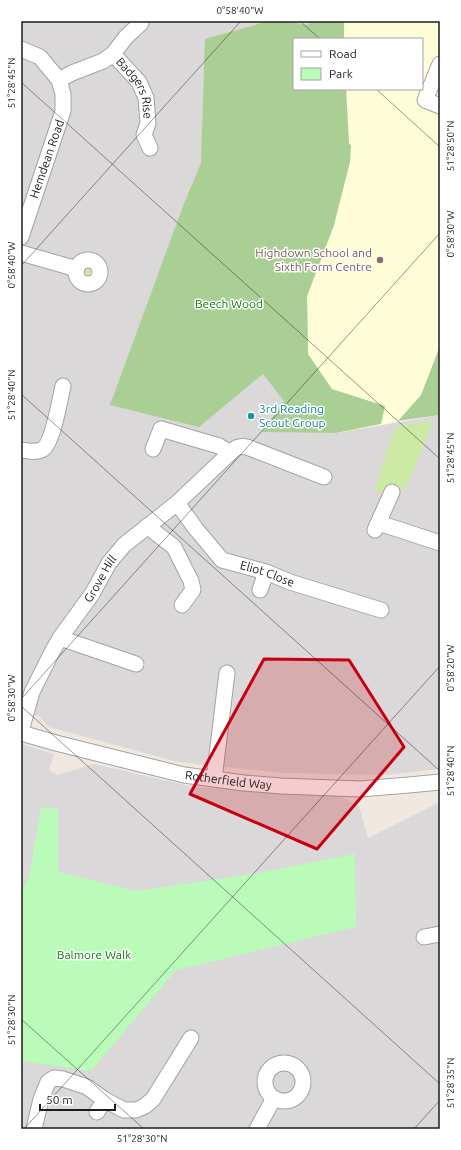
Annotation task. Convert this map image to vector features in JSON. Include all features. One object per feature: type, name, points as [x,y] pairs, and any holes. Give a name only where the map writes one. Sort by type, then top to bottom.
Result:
[{"type":"street","name":"Badgers Rise","points":[[59,80],[72,73],[103,61],[113,54],[126,37],[141,23]]},
{"type":"street","points":[[21,49],[40,57],[59,80]]},
{"type":"street","name":"Badgers Rise","points":[[113,54],[139,82],[146,98],[148,123],[144,135],[150,148]]},
{"type":"street","points":[[440,64],[425,100],[440,106]]},
{"type":"street","name":"Hemdean Road","points":[[22,229],[63,112],[63,94],[59,80]]},
{"type":"street","points":[[21,253],[77,269]]},
{"type":"street","points":[[21,450],[34,452],[47,445],[63,386]]},
{"type":"street","points":[[153,449],[161,429],[220,446],[236,444],[324,476]]},
{"type":"street","name":"Grove Hill","points":[[21,732],[32,692],[52,652],[60,638],[92,594],[109,563],[124,545],[177,503],[236,444]]},
{"type":"street","points":[[392,492],[377,526],[440,543]]},
{"type":"street","name":"Eliot Close","points":[[177,503],[222,560],[266,572],[290,582],[381,610]]},
{"type":"street","points":[[147,526],[174,547],[191,581],[193,590],[182,605]]},
{"type":"street","points":[[260,590],[266,572]]},
{"type":"street","points":[[60,638],[136,664]]},
{"type":"street","points":[[214,779],[227,673]]},
{"type":"street","name":"Rotherfield Way","points":[[21,732],[56,743],[184,775],[244,783],[360,789],[409,786],[440,782]]},
{"type":"street","points":[[424,937],[440,934]]},
{"type":"street","points":[[34,1129],[43,1094],[48,1082],[54,1078],[63,1079],[87,1087],[101,1106],[124,1110],[136,1110],[145,1106],[153,1099],[191,1038]]},
{"type":"street","points":[[257,1129],[274,1098]]},
{"type":"highlighted area","points":[[264,659],[349,660],[404,747],[317,849],[190,794]]},
{"type":"shaded area","points":[[21,21],[440,21],[440,769],[386,775],[283,773],[178,762],[49,727],[38,715],[21,715]]},
{"type":"shaded area","name":"Highdown School and Sixth Form Centre","points":[[344,21],[440,21],[440,415],[336,433],[308,354],[307,296],[334,225],[349,145],[346,90],[423,90],[423,38],[344,38]]},
{"type":"shaded area","points":[[21,744],[54,754],[49,770],[57,775],[94,764],[193,787],[338,795],[359,806],[368,838],[440,802],[440,1129],[21,1129]]},
{"type":"green space","name":"Beech Wood","points":[[269,21],[283,21],[308,25],[310,21],[344,21],[344,38],[293,38],[293,90],[346,90],[349,144],[351,145],[350,162],[334,225],[307,296],[308,354],[332,389],[385,406],[381,424],[336,433],[262,432],[284,401],[263,374],[199,427],[110,405],[183,206],[201,163],[205,39]]},
{"type":"green space","points":[[88,265],[93,267],[95,272],[93,277],[88,279],[83,277],[81,272],[83,267]]},
{"type":"green space","points":[[440,346],[440,415],[398,421],[421,395]]},
{"type":"green space","points":[[433,421],[406,489],[374,492],[395,427]]},
{"type":"green space","name":"Balmore Walk","points":[[41,807],[58,809],[58,872],[136,891],[247,875],[355,854],[356,927],[176,970],[91,1071],[21,1061],[21,895],[29,876]]},
{"type":"place","name":"Highdown School and Sixth Form Centre","points":[[380,260]]},
{"type":"place","name":"3rd Reading Scout Group","points":[[251,416]]}]
